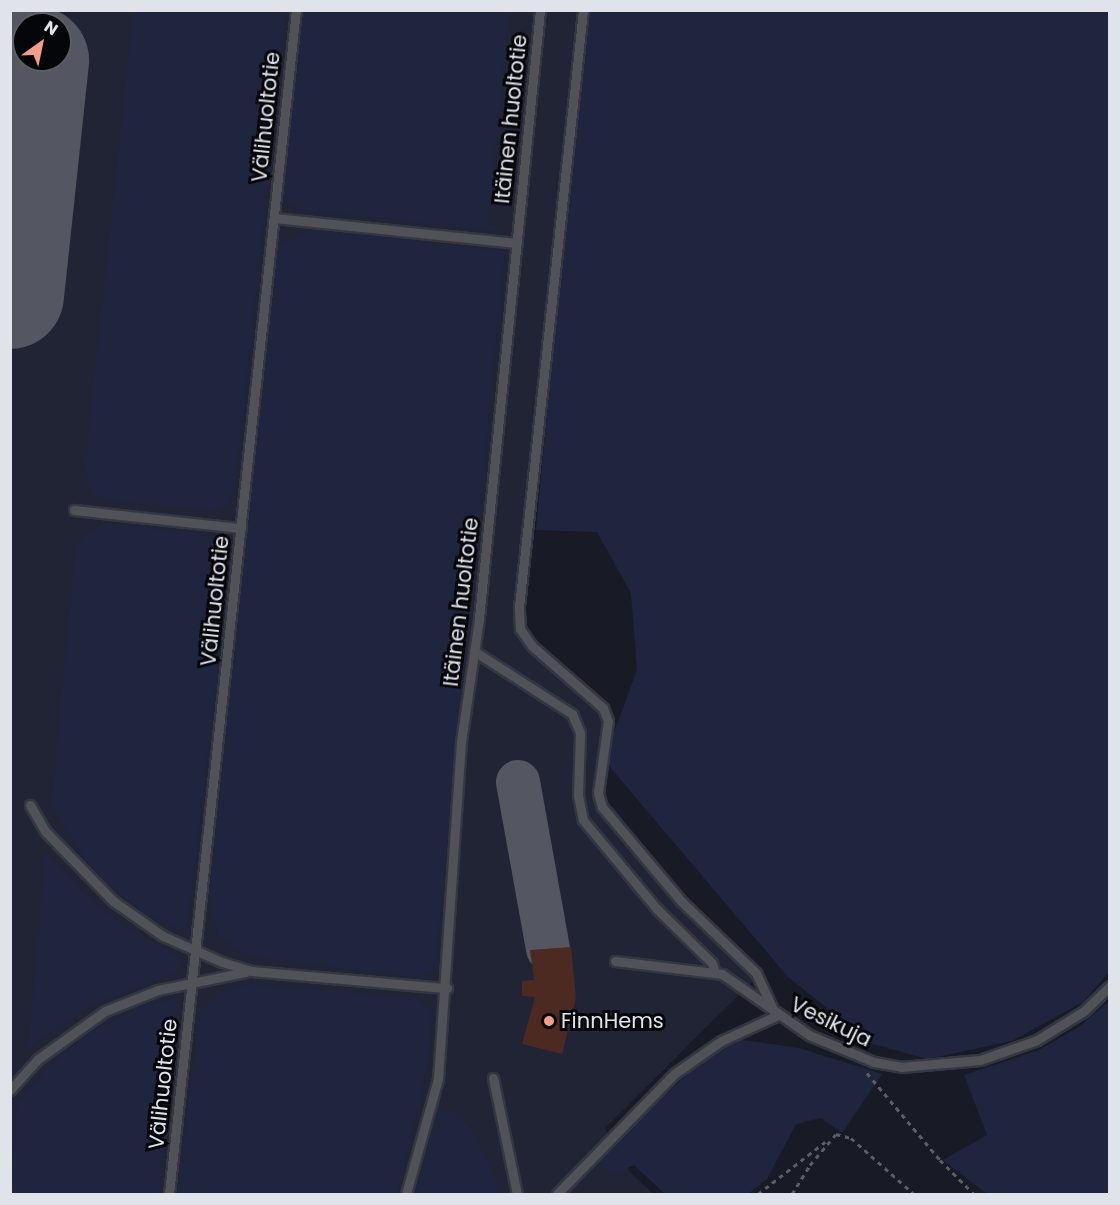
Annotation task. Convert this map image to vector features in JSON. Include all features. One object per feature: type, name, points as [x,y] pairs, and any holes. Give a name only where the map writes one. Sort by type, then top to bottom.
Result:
[{"type":"lane","name":"Välihuoltotie","points":[[169,1194],[296,10]]},
{"type":"lane","name":"Itäinen huoltotie","points":[[406,1194],[438,1079],[447,988],[461,742],[474,651],[540,10]]},
{"type":"lane","points":[[557,1194],[674,1074],[721,1041],[776,1016],[756,973],[681,901],[602,807],[598,793],[608,721],[603,708],[532,646],[520,629],[519,607],[583,10]]},
{"type":"lane","points":[[274,218],[517,243]]},
{"type":"lane","points":[[74,510],[241,528]]},
{"type":"lane","points":[[474,651],[572,714],[580,733],[578,795],[583,820],[657,909],[712,963],[715,973],[615,961]]},
{"type":"lane","points":[[30,805],[45,831],[113,901],[164,936],[196,951],[251,971]]},
{"type":"lane","points":[[10,1090],[38,1059],[105,1011],[130,999],[193,981],[251,971],[447,988]]},
{"type":"lane","name":"Vesikuja","points":[[715,973],[741,986],[776,1016],[838,1049],[874,1062],[901,1067],[932,1067],[980,1060],[1037,1040],[1084,1011],[1110,986]]},
{"type":"lane","points":[[492,1078],[517,1194]]},
{"type":"path","points":[[864,1071],[940,1161],[974,1194]]},
{"type":"path","points":[[758,1194],[836,1134],[850,1137],[914,1194]]},
{"type":"path","points":[[792,1194],[810,1165],[836,1134]]},
{"type":"shaded area","points":[[10,11],[584,11],[524,613],[529,632],[538,644],[609,704],[615,718],[605,784],[607,800],[689,900],[764,970],[605,1128],[629,1171],[653,1194],[11,1194]]},
{"type":"shaded area","points":[[133,11],[286,11],[235,489],[225,505],[214,511],[106,501],[94,494],[87,480],[85,462]]},
{"type":"shaded area","points":[[302,11],[509,11],[488,224],[501,232],[297,209],[286,203],[281,195]]},
{"type":"shaded area","points":[[585,11],[1109,11],[1110,971],[1083,1002],[1012,1041],[927,1059],[859,1040],[836,1015],[788,977],[604,760],[637,670],[631,593],[597,532],[536,530]]},
{"type":"shaded area","points":[[312,229],[505,251],[435,968],[417,978],[249,956],[219,936],[208,904],[277,248]]},
{"type":"shaded area","points":[[107,523],[202,534],[221,545],[229,567],[187,933],[141,911],[91,868],[51,806],[75,549],[85,534]]},
{"type":"shaded area","points":[[45,851],[91,900],[138,935],[181,958],[176,973],[90,1006],[28,1048]]},
{"type":"shaded area","points":[[249,984],[417,998],[432,1012],[429,1061],[397,1194],[177,1194],[199,1014],[221,992]]},
{"type":"shaded area","points":[[178,999],[159,1194],[11,1194],[17,1103],[49,1066],[91,1031],[143,1006]]},
{"type":"shaded area","points":[[1109,1001],[1109,1194],[987,1194],[943,1160],[987,1135],[964,1075],[1039,1050],[1080,1026]]},
{"type":"shaded area","points":[[735,1039],[799,1048],[882,1074],[842,1133],[821,1118],[796,1124],[767,1179],[748,1194],[665,1194],[634,1165],[610,1175],[598,1158],[698,1064]]},
{"type":"shaded area","points":[[438,1108],[454,1113],[467,1123],[490,1164],[500,1194],[415,1194]]},
{"type":"building","name":"FinnHems","points":[[571,947],[576,998],[562,1054],[522,1044],[535,997],[522,996],[522,981],[534,980],[530,950]]},
{"type":"taxiway","points":[[518,782],[548,949]]},
{"type":"runway","points":[[10,295],[34,72]]},
{"type":"place","name":"FinnHems","points":[[549,1021]]}]
